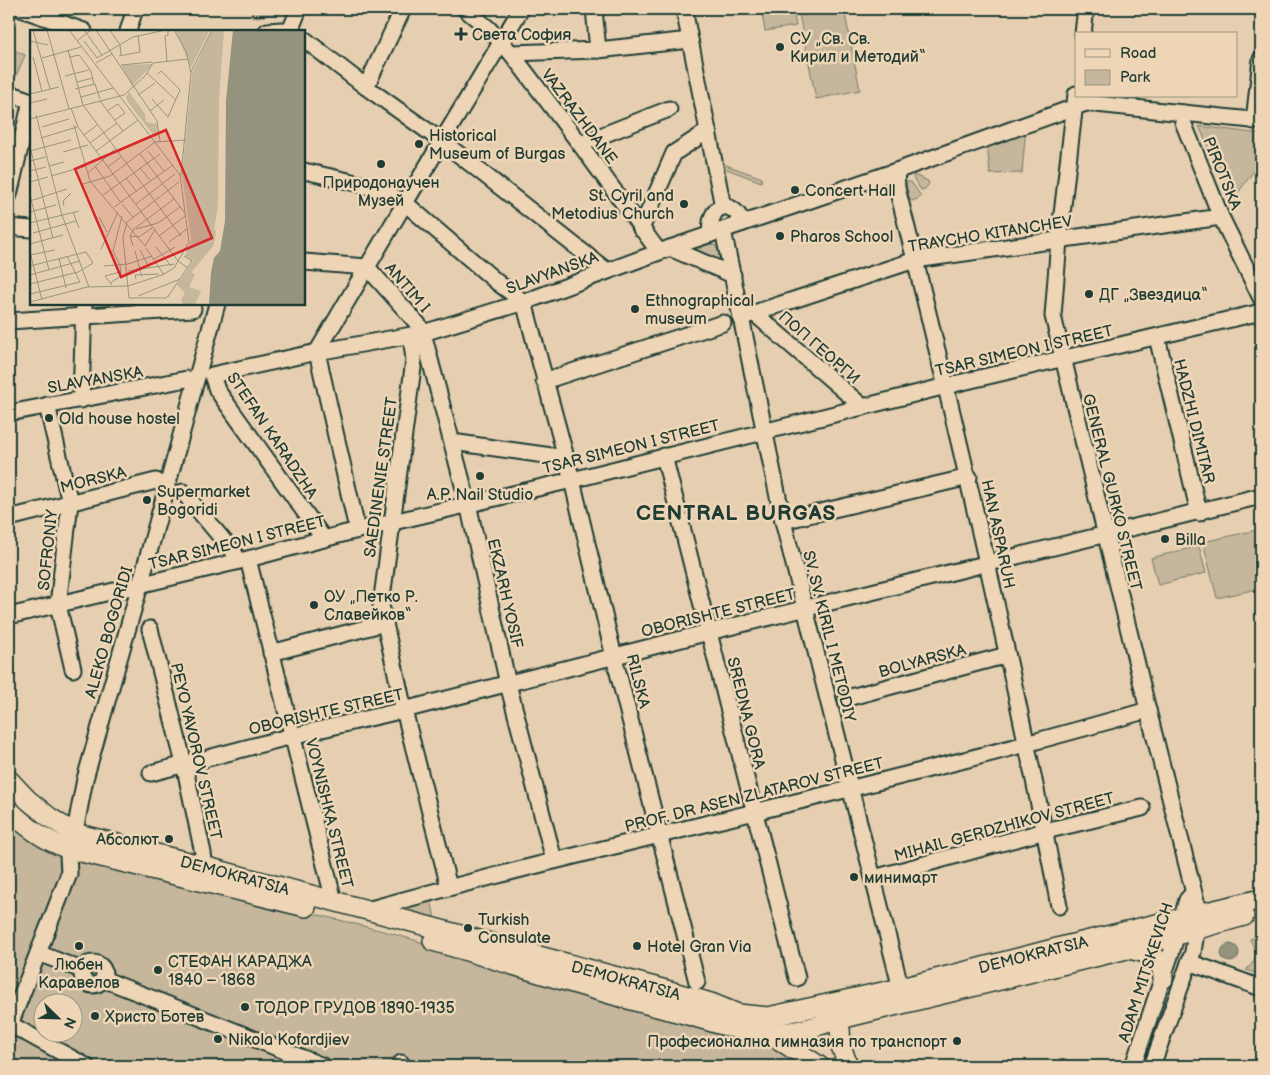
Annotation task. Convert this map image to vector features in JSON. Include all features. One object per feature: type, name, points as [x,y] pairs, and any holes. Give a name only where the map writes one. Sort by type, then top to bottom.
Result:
[{"type":"main road","name":"DEMOKRATSIA","points":[[9,780],[28,800],[49,817],[74,833],[201,873],[665,1010],[769,1033],[793,1032],[872,1012],[902,996],[1188,924],[1261,911]]},
{"type":"main road","name":"DEMOKRATSIA","points":[[9,810],[36,833],[62,847],[201,873],[334,901],[676,993],[738,1014],[768,1017],[818,1007],[902,996],[1127,949],[1188,924],[1261,899]]},
{"type":"main road","points":[[1127,949],[1154,957],[1163,968],[1163,979]]},
{"type":"main road","points":[[818,1007],[828,1012],[836,1020],[840,1029],[841,1046],[848,1066]]},
{"type":"main road","points":[[769,1033],[819,1066]]},
{"type":"street","points":[[21,9],[59,15],[82,30]]},
{"type":"street","points":[[128,30],[136,9]]},
{"type":"street","points":[[291,30],[299,9]]},
{"type":"street","points":[[366,87],[402,9]]},
{"type":"street","name":"VAZRAZHDANE","points":[[465,9],[488,28],[506,48],[642,229],[664,250]]},
{"type":"street","points":[[355,520],[317,352],[443,142],[506,48],[521,9]]},
{"type":"street","points":[[594,9],[598,50]]},
{"type":"street","points":[[684,9],[723,207]]},
{"type":"street","points":[[1083,32],[1085,16]]},
{"type":"street","points":[[305,40],[366,87],[443,142],[607,271]]},
{"type":"street","points":[[506,48],[598,50],[690,40]]},
{"type":"street","points":[[1258,121],[1261,59]]},
{"type":"street","points":[[9,93],[30,101]]},
{"type":"street","name":"SLAVYANSKA","points":[[212,375],[235,372],[317,352],[417,334],[524,302],[664,250],[896,171],[1076,100],[1258,121]]},
{"type":"street","name":"GENERAL GURKO STREET","points":[[1076,100],[1059,240],[1053,316],[1193,892]]},
{"type":"street","points":[[9,195],[30,105]]},
{"type":"street","points":[[580,144],[669,110]]},
{"type":"street","name":"PIROTSKA","points":[[1183,113],[1183,122],[1221,217],[1261,298]]},
{"type":"street","points":[[642,229],[674,153],[708,131]]},
{"type":"street","points":[[305,171],[363,184],[389,194],[524,302]]},
{"type":"street","name":"HAN ASPARUH","points":[[896,171],[897,188],[969,477],[1045,831],[1059,906]]},
{"type":"street","points":[[717,232],[709,224],[710,217],[714,212],[723,207],[734,209],[743,223]]},
{"type":"street","name":"TRAYCHO KITANCHEV","points":[[747,316],[915,260],[1221,217]]},
{"type":"street","points":[[9,227],[30,229]]},
{"type":"street","name":"SV. SV. KIRIL I METODIY","points":[[717,232],[747,316],[764,431],[783,521],[852,789],[902,996]]},
{"type":"street","points":[[664,250],[733,275]]},
{"type":"street","name":"ANTIM I","points":[[305,262],[367,267],[418,324],[417,334]]},
{"type":"street","name":"RILSKA","points":[[524,302],[572,480],[614,657],[697,982]]},
{"type":"street","name":"ALEKO BOGORIDI","points":[[76,826],[85,779],[217,305]]},
{"type":"street","points":[[9,321],[84,310],[193,309]]},
{"type":"street","points":[[81,400],[84,310]]},
{"type":"street","name":"TSAR SIMEON I STREET","points":[[9,616],[242,561],[391,522],[572,480],[945,386],[1261,312]]},
{"type":"street","name":"ПОП ГЕОРГИ","points":[[747,316],[863,407]]},
{"type":"street","points":[[544,381],[723,323]]},
{"type":"street","name":"EKZARH YOSIF","points":[[417,334],[452,442],[468,504],[508,684],[554,860]]},
{"type":"street","name":"SAEDINENIE STREET","points":[[417,334],[381,605],[404,710],[449,887]]},
{"type":"street","name":"HADZHI DIMITAR","points":[[1157,337],[1199,513]]},
{"type":"street","name":"STEFAN KARADZHA","points":[[212,375],[217,390],[324,539]]},
{"type":"street","name":"SLAVYANSKA","points":[[9,413],[187,379]]},
{"type":"street","name":"SOFRONIY","points":[[47,405],[70,503],[58,605],[73,669]]},
{"type":"street","points":[[452,442],[566,458]]},
{"type":"street","name":"SREDNA GORA","points":[[664,456],[797,978]]},
{"type":"street","points":[[783,521],[969,477]]},
{"type":"street","name":"MORSKA","points":[[9,518],[156,481]]},
{"type":"street","points":[[183,492],[234,554],[242,561]]},
{"type":"street","name":"OBORISHTE STREET","points":[[151,773],[292,736],[404,710],[805,608],[1199,513],[1261,496]]},
{"type":"street","name":"VOYNISHKA STREET","points":[[242,561],[271,653],[334,901]]},
{"type":"street","points":[[271,653],[385,623]]},
{"type":"street","name":"PEYO YAVOROV STREET","points":[[150,629],[184,764],[203,853],[201,873]]},
{"type":"street","name":"BOLYARSKA","points":[[847,698],[1007,655]]},
{"type":"street","name":"PROF. DR ASEN ZLATAROV STREET","points":[[367,910],[554,860],[753,811],[852,789],[1148,710]]},
{"type":"street","name":"MIHAIL GERDZHIKOV STREET","points":[[874,878],[1045,831],[1142,808]]},
{"type":"street","points":[[68,854],[69,874],[9,1025],[86,1066]]},
{"type":"street","name":"ADAM MITSKEVICH","points":[[1133,1066],[1163,979],[1188,924],[1196,898],[1193,892]]},
{"type":"street","name":"ADAM MITSKEVICH","points":[[1152,1066],[1193,952],[1188,924]]},
{"type":"street","points":[[38,953],[82,970],[82,977],[88,985],[97,985],[103,979],[323,1066]]},
{"type":"street","points":[[1189,962],[1261,988]]},
{"type":"street","points":[[399,1066],[400,1063],[404,1066]]},
{"type":"green space","points":[[252,9],[285,9],[284,12],[252,18]]},
{"type":"green space","points":[[761,9],[793,9],[796,26],[765,31]]},
{"type":"green space","points":[[823,9],[844,9],[860,90],[816,99],[799,14]]},
{"type":"green space","points":[[9,48],[25,55],[14,81],[9,79]]},
{"type":"green space","points":[[1199,126],[1261,134],[1261,161],[1232,201]]},
{"type":"green space","points":[[1026,127],[1022,173],[990,174],[987,143]]},
{"type":"green space","points":[[726,165],[762,178],[761,182],[724,168]]},
{"type":"green space","points":[[914,175],[928,181],[929,184],[925,189],[921,190],[913,178]]},
{"type":"green space","points":[[908,181],[912,183],[920,198],[910,200],[906,185]]},
{"type":"green space","points":[[710,244],[715,245],[722,259],[721,262],[700,255],[698,251],[701,247]]},
{"type":"green space","points":[[1261,529],[1261,588],[1217,598],[1203,542]]},
{"type":"green space","points":[[1199,546],[1206,573],[1158,585],[1151,558]]},
{"type":"green space","points":[[9,816],[32,838],[244,896],[387,932],[674,1017],[708,1025],[773,1045],[805,1066],[9,1066]]},
{"type":"green space","points":[[431,897],[435,920],[398,908]]},
{"type":"green space","points":[[1261,936],[1261,975],[1246,970],[1253,962],[1255,956],[1250,939]]},
{"type":"shaded area","points":[[1230,944],[1236,947],[1239,953],[1236,959],[1230,962],[1224,959],[1221,953],[1224,947]]},
{"type":"shaded area","points":[[90,968],[96,968],[100,975],[96,982],[90,982],[86,978],[86,972]]},
{"type":"place","name":"Света София","points":[[461,34]]},
{"type":"place","name":"СУ „Св. Св. Кирил и Методий“","points":[[780,47]]},
{"type":"place","name":"Historical Museum of Burgas","points":[[419,144]]},
{"type":"place","name":"Природонаучен Музей","points":[[381,164]]},
{"type":"place","name":"Concert Hall","points":[[795,190]]},
{"type":"place","name":"St. Cyril and Metodius Church","points":[[684,204]]},
{"type":"place","name":"Pharos School","points":[[780,236]]},
{"type":"place","name":"ДГ „Звездица“","points":[[1089,294]]},
{"type":"place","name":"Ethnographical museum","points":[[635,309]]},
{"type":"place","name":"Old house hostel","points":[[49,418]]},
{"type":"place","name":"A.P. Nail Studio","points":[[480,476]]},
{"type":"place","name":"Supermarket Bogoridi","points":[[147,500]]},
{"type":"place","name":"Billa","points":[[1165,539]]},
{"type":"place","name":"ОУ „Петко Р. Славейков“","points":[[314,605]]},
{"type":"place","name":"Абсолют","points":[[169,839]]},
{"type":"place","name":"минимарт","points":[[854,877]]},
{"type":"place","name":"Turkish Consulate","points":[[468,928]]},
{"type":"place","name":"Любен Каравелов","points":[[79,946]]},
{"type":"place","name":"Hotel Gran Via","points":[[637,946]]},
{"type":"place","name":"СТЕФАН КАРАДЖА 1840 – 1868","points":[[158,970]]},
{"type":"place","name":"TOДOP ГРУДОВ 1890-1935","points":[[245,1007]]},
{"type":"place","name":"Христо Ботев","points":[[95,1016]]},
{"type":"place","name":"Nikola Kofardjiev","points":[[218,1039]]},
{"type":"place","name":"Професионална гимназия по транспорт","points":[[957,1041]]},
{"type":"district","name":"CENTRAL BURGAS","points":[[736,513]]}]
